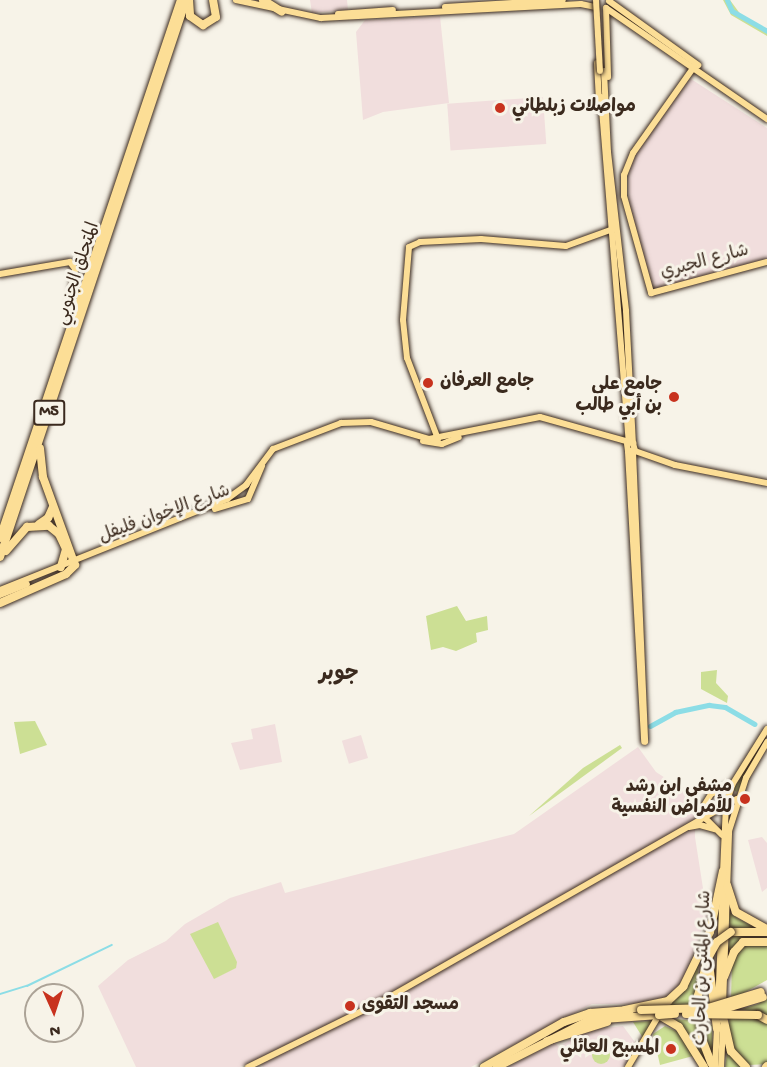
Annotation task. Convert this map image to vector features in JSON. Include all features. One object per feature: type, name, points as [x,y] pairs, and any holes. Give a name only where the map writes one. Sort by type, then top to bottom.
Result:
[{"type":"highway","name":"المتحلق الجنوبي","points":[[0,558],[40,440],[180,0]]},
{"type":"highway","name":"المتحلق الجنوبي","points":[[97,255],[188,0]]},
{"type":"highway","points":[[188,0],[190,16],[199,24],[210,23],[217,13],[213,0]]},
{"type":"highway","points":[[263,0],[282,12]]},
{"type":"highway","points":[[177,26],[184,16],[190,16]]},
{"type":"highway","name":"المتحلق الجنوبي","points":[[0,538],[75,310],[93,268]]},
{"type":"highway","points":[[0,595],[66,574],[75,563],[41,470],[40,440]]},
{"type":"highway","points":[[0,558],[17,534],[48,518],[53,507]]},
{"type":"highway","points":[[39,524],[53,528],[61,538],[67,553],[61,567]]},
{"type":"highway","points":[[626,1010],[671,999],[683,987],[716,915],[723,871]]},
{"type":"highway","points":[[727,885],[736,912],[767,931]]},
{"type":"highway","points":[[698,996],[708,958],[717,942],[731,932],[767,931]]},
{"type":"highway","points":[[724,977],[737,947],[752,939],[767,942]]},
{"type":"highway","points":[[705,943],[698,996],[702,1039],[710,1066]]},
{"type":"highway","points":[[708,958],[717,1029]]},
{"type":"highway","points":[[484,1067],[564,1022],[590,1013],[708,1008],[765,991]]},
{"type":"highway","points":[[686,1014],[727,1010],[765,991]]},
{"type":"highway","points":[[497,1067],[540,1042],[566,1038],[594,1025],[657,1015],[686,1014],[758,1015],[767,1020]]},
{"type":"highway","points":[[657,1015],[679,1027],[710,1066]]},
{"type":"highway","points":[[723,1017],[731,1051],[746,1067]]},
{"type":"main road","points":[[236,0],[282,12],[354,18],[595,2],[767,114]]},
{"type":"main road","points":[[313,16],[364,10],[563,0]]},
{"type":"main road","points":[[607,119],[606,8],[609,0],[767,119]]},
{"type":"main road","points":[[595,2],[626,311],[644,742],[642,682]]},
{"type":"main road","points":[[595,2],[594,16],[603,128],[631,447]]},
{"type":"main road","points":[[606,19],[613,13]]},
{"type":"main road","name":"شارع الجبري","points":[[695,65],[633,153],[624,176],[624,196],[651,293],[767,262]]},
{"type":"main road","points":[[602,71],[603,128]]},
{"type":"main road","points":[[440,444],[406,358],[403,320],[410,247],[420,242],[481,239],[566,246],[613,229]]},
{"type":"main road","points":[[0,272],[28,269],[62,261],[72,262],[75,269],[72,303],[75,310]]},
{"type":"main road","name":"شارع الإخوان فليفل","points":[[222,504],[243,502],[250,497],[269,457],[319,433],[360,424],[440,444],[448,439],[532,417],[549,419],[673,461],[720,473],[767,481]]},
{"type":"main road","name":"شارع الإخوان فليفل","points":[[0,595],[61,567],[222,504],[240,491],[269,453],[319,433],[358,421],[423,438],[448,439]]},
{"type":"main road","points":[[240,491],[250,497]]},
{"type":"main road","points":[[240,491],[243,502]]},
{"type":"main road","points":[[720,833],[704,816],[704,807],[711,794],[732,785],[767,729]]},
{"type":"main road","points":[[721,1067],[729,831],[737,799],[767,742]]},
{"type":"main road","name":"شارع المثنى بن الحارث","points":[[710,1066],[717,1029],[723,871],[720,833],[732,785]]},
{"type":"main road","points":[[248,1067],[396,993],[676,831],[737,799]]},
{"type":"main road","points":[[676,831],[700,825],[720,833]]},
{"type":"main road","points":[[628,1067],[657,1015]]},
{"type":"shaded area","points":[[310,0],[347,0],[348,10],[312,13]]},
{"type":"shaded area","points":[[440,16],[449,103],[383,112],[363,120],[356,32],[365,20]]},
{"type":"shaded area","points":[[691,79],[767,128],[767,259],[653,291],[629,202],[628,176],[635,154],[686,80]]},
{"type":"shaded area","points":[[543,97],[546,144],[451,151],[447,104]]},
{"type":"shaded area","points":[[275,724],[282,762],[240,770],[231,743],[253,739],[251,729]]},
{"type":"shaded area","points":[[361,735],[368,758],[349,764],[342,741]]},
{"type":"shaded area","points":[[638,747],[656,772],[679,787],[691,787],[695,802],[695,837],[707,914],[686,975],[669,997],[648,1004],[592,1004],[471,1067],[263,1067],[257,1059],[240,1067],[136,1067],[98,986],[128,960],[166,941],[185,924],[230,898],[281,882],[285,893],[514,834]]},
{"type":"shaded area","points":[[762,837],[767,843],[767,888],[762,892],[748,840]]},
{"type":"shaded area","points":[[623,1026],[637,1045],[624,1067],[509,1067],[554,1042],[559,1047],[586,1030]]},
{"type":"green space","points":[[723,0],[730,0],[741,15],[767,29],[767,36],[731,15]]},
{"type":"green space","points":[[457,606],[466,621],[487,616],[488,630],[476,633],[477,642],[456,651],[443,647],[431,650],[426,616]]},
{"type":"green space","points":[[717,670],[716,683],[728,696],[727,703],[701,689],[701,672]]},
{"type":"green space","points":[[35,721],[47,745],[20,754],[14,722]]},
{"type":"green space","points":[[767,734],[737,792],[733,790]]},
{"type":"green space","points":[[620,745],[622,748],[529,816],[583,768]]},
{"type":"green space","points":[[728,911],[765,933],[748,928],[730,930]]},
{"type":"green space","points":[[218,922],[237,962],[236,968],[214,979],[190,934]]},
{"type":"green space","points":[[754,934],[767,938],[767,940],[745,939],[727,956],[730,936]]},
{"type":"green space","points":[[744,945],[767,945],[767,980],[731,1000],[732,961]]},
{"type":"green space","points":[[699,960],[695,1005],[668,1005],[689,982]]},
{"type":"green space","points":[[767,998],[767,1017],[742,1009],[758,1004]]},
{"type":"green space","points":[[745,1014],[767,1022],[767,1064],[749,1065],[736,1053],[729,1037],[729,1016]]},
{"type":"green space","points":[[676,1019],[696,1021],[701,1046],[712,1067],[705,1067]]},
{"type":"green space","points":[[653,1021],[643,1038],[633,1022]]},
{"type":"green space","points":[[712,1025],[713,1056],[711,1057],[703,1026]]},
{"type":"green space","name":"المسبح العائلي","points":[[665,1026],[678,1032],[693,1056],[660,1065],[653,1034]]},
{"type":"green space","points":[[601,1046],[607,1049],[610,1055],[607,1061],[601,1064],[595,1061],[592,1055],[595,1049]]},
{"type":"green space","points":[[728,1048],[731,1056],[742,1067],[725,1067]]},
{"type":"waterway","points":[[727,0],[732,11],[767,31]]},
{"type":"waterway","points":[[650,726],[675,712],[709,705],[725,707],[754,724]]},
{"type":"waterway","points":[[0,994],[27,986],[112,945]]},
{"type":"place","name":"مواصلات زبلطاني","points":[[500,108]]},
{"type":"place","name":"جامع العرفان","points":[[428,383]]},
{"type":"place","name":"جامع علي بن أبي طالب","points":[[674,397]]},
{"type":"place","name":"مشفى ابن رشد للأمراض النفسية","points":[[745,799]]},
{"type":"place","name":"مسجد التقوى","points":[[350,1006]]},
{"type":"place","name":"المسبح العائلي","points":[[671,1049]]},
{"type":"district","name":"جوبر","points":[[339,676]]}]
